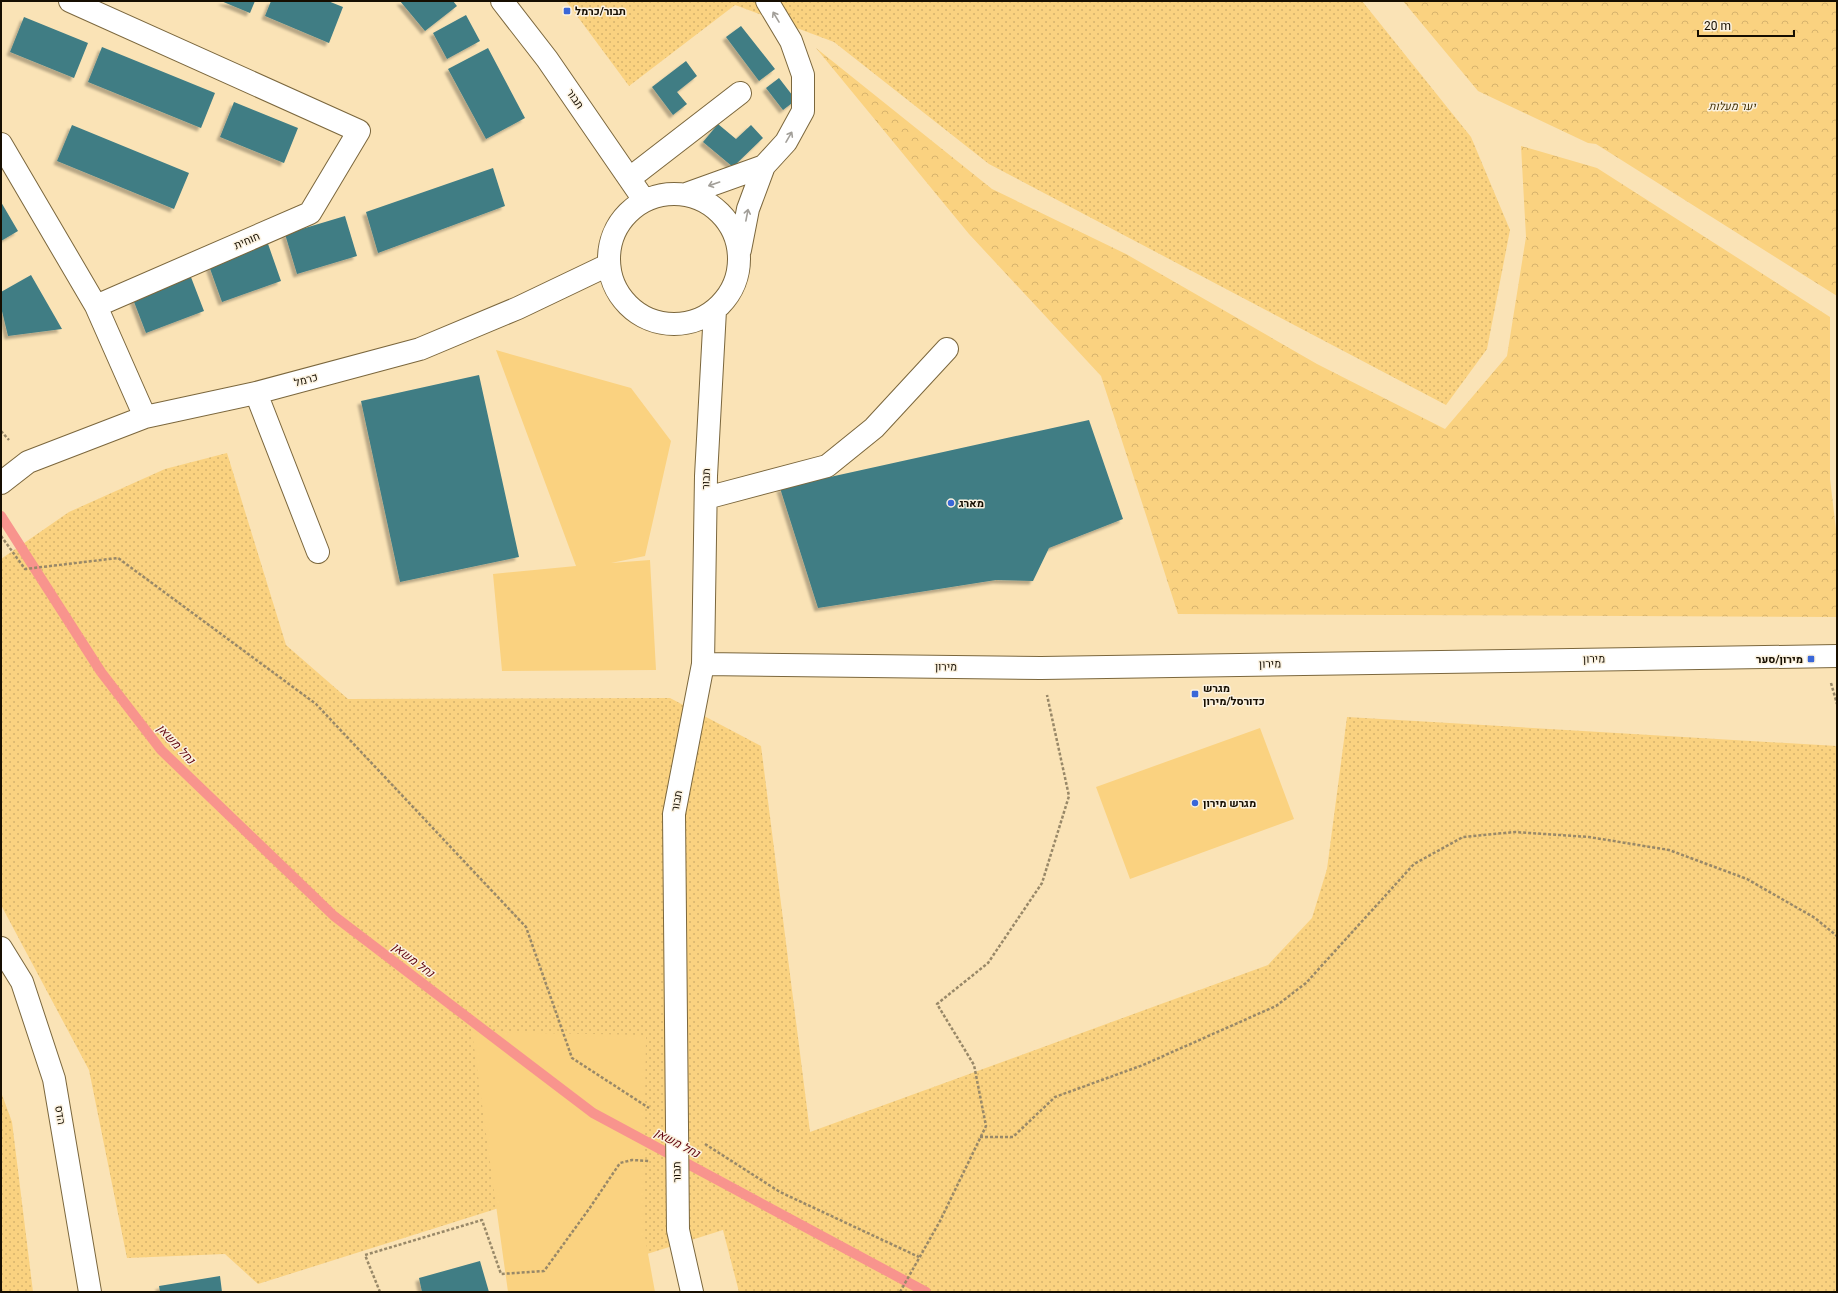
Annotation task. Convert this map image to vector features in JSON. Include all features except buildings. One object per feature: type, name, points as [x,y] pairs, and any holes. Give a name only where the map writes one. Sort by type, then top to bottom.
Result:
[{"type":"street","name":"חוחית","points":[[70,1],[359,131],[310,213],[96,306]]},
{"type":"street","name":"תבור","points":[[502,1],[548,59],[644,200]]},
{"type":"street","points":[[739,253],[734,233],[722,214],[706,201],[686,194],[664,193],[644,200],[628,211],[616,227],[609,246],[608,265],[613,285],[624,302],[640,314],[658,322],[678,324],[698,320],[715,310],[729,294],[738,275],[739,253],[748,209],[764,166],[786,142],[803,111],[803,75],[791,41],[767,1]]},
{"type":"street","points":[[630,178],[740,93]]},
{"type":"street","points":[[1,144],[96,306],[145,417]]},
{"type":"street","points":[[686,194],[764,166]]},
{"type":"street","name":"כרמל","points":[[1,483],[28,462],[145,417],[256,393],[420,349],[518,308],[608,265]]},
{"type":"street","name":"תבור","points":[[692,1292],[678,1230],[674,814],[703,664],[706,498],[715,310]]},
{"type":"street","points":[[706,498],[828,466],[874,428],[947,349]]},
{"type":"street","points":[[256,393],[318,552]]},
{"type":"street","name":"מירון","points":[[703,664],[1041,668],[1837,656]]},
{"type":"street","name":"הדס","points":[[1,948],[22,982],[54,1079],[90,1292]]},
{"type":"path","points":[[1,536],[25,569],[118,558],[316,704],[526,927],[572,1058],[650,1108]]},
{"type":"path","points":[[900,1292],[940,1221],[986,1126],[974,1065],[937,1004],[988,963],[1042,883],[1070,796],[1041,668]]},
{"type":"path","points":[[980,1137],[1013,1137],[1055,1096],[1143,1065],[1276,1006],[1306,983],[1414,864],[1463,837],[1515,832],[1589,837],[1669,850],[1747,879],[1815,918],[1837,936]]},
{"type":"path","points":[[704,1144],[780,1192],[919,1257]]},
{"type":"path","points":[[380,1292],[366,1255],[482,1220],[501,1274],[544,1271],[590,1209],[620,1163],[632,1160],[677,1162]]},
{"type":"green space","points":[[566,1],[1362,1],[1471,137],[1510,230],[1487,349],[1446,405],[989,164],[834,42],[735,5],[629,86]]},
{"type":"green space","name":"יער מעלות","points":[[1403,1],[1837,1],[1837,296],[1596,144],[1588,143],[1478,91]]},
{"type":"green space","points":[[816,48],[992,189],[1126,254],[1317,364],[1445,429],[1507,356],[1526,237],[1521,146],[1597,168],[1830,317],[1830,479],[1837,538],[1837,617],[1178,614],[1101,376],[969,234]]},
{"type":"green space","points":[[496,350],[631,388],[671,441],[645,556],[611,563],[650,560],[656,670],[502,671],[493,574],[576,566]]},
{"type":"green space","points":[[227,453],[286,645],[348,699],[670,698],[761,746],[810,1132],[1268,965],[1312,918],[1327,869],[1347,717],[1837,746],[1837,1292],[739,1292],[723,1230],[552,1284],[534,1197],[258,1284],[225,1254],[127,1258],[89,1070],[1,905],[1,559],[69,512],[165,469]]},
{"type":"green space","name":"מגרש מירון","points":[[1260,728],[1294,819],[1130,879],[1096,787]]},
{"type":"green space","points":[[472,1032],[646,1035],[643,1226],[655,1292],[508,1292]]},
{"type":"green space","points":[[1,1092],[12,1122],[33,1292],[1,1292]]},
{"type":"waterway","name":"נחל משאן","points":[[1,516],[101,672],[161,750],[334,916],[593,1113],[926,1292]]},
{"type":"place","name":"תבור/כרמל","points":[[567,11]]},
{"type":"place","name":"מארג","points":[[951,503]]},
{"type":"place","name":"מירון/סער","points":[[1811,659]]},
{"type":"place","name":"מגרש כדורסל/מירון","points":[[1195,694]]},
{"type":"place","name":"מגרש מירון","points":[[1195,803]]}]
